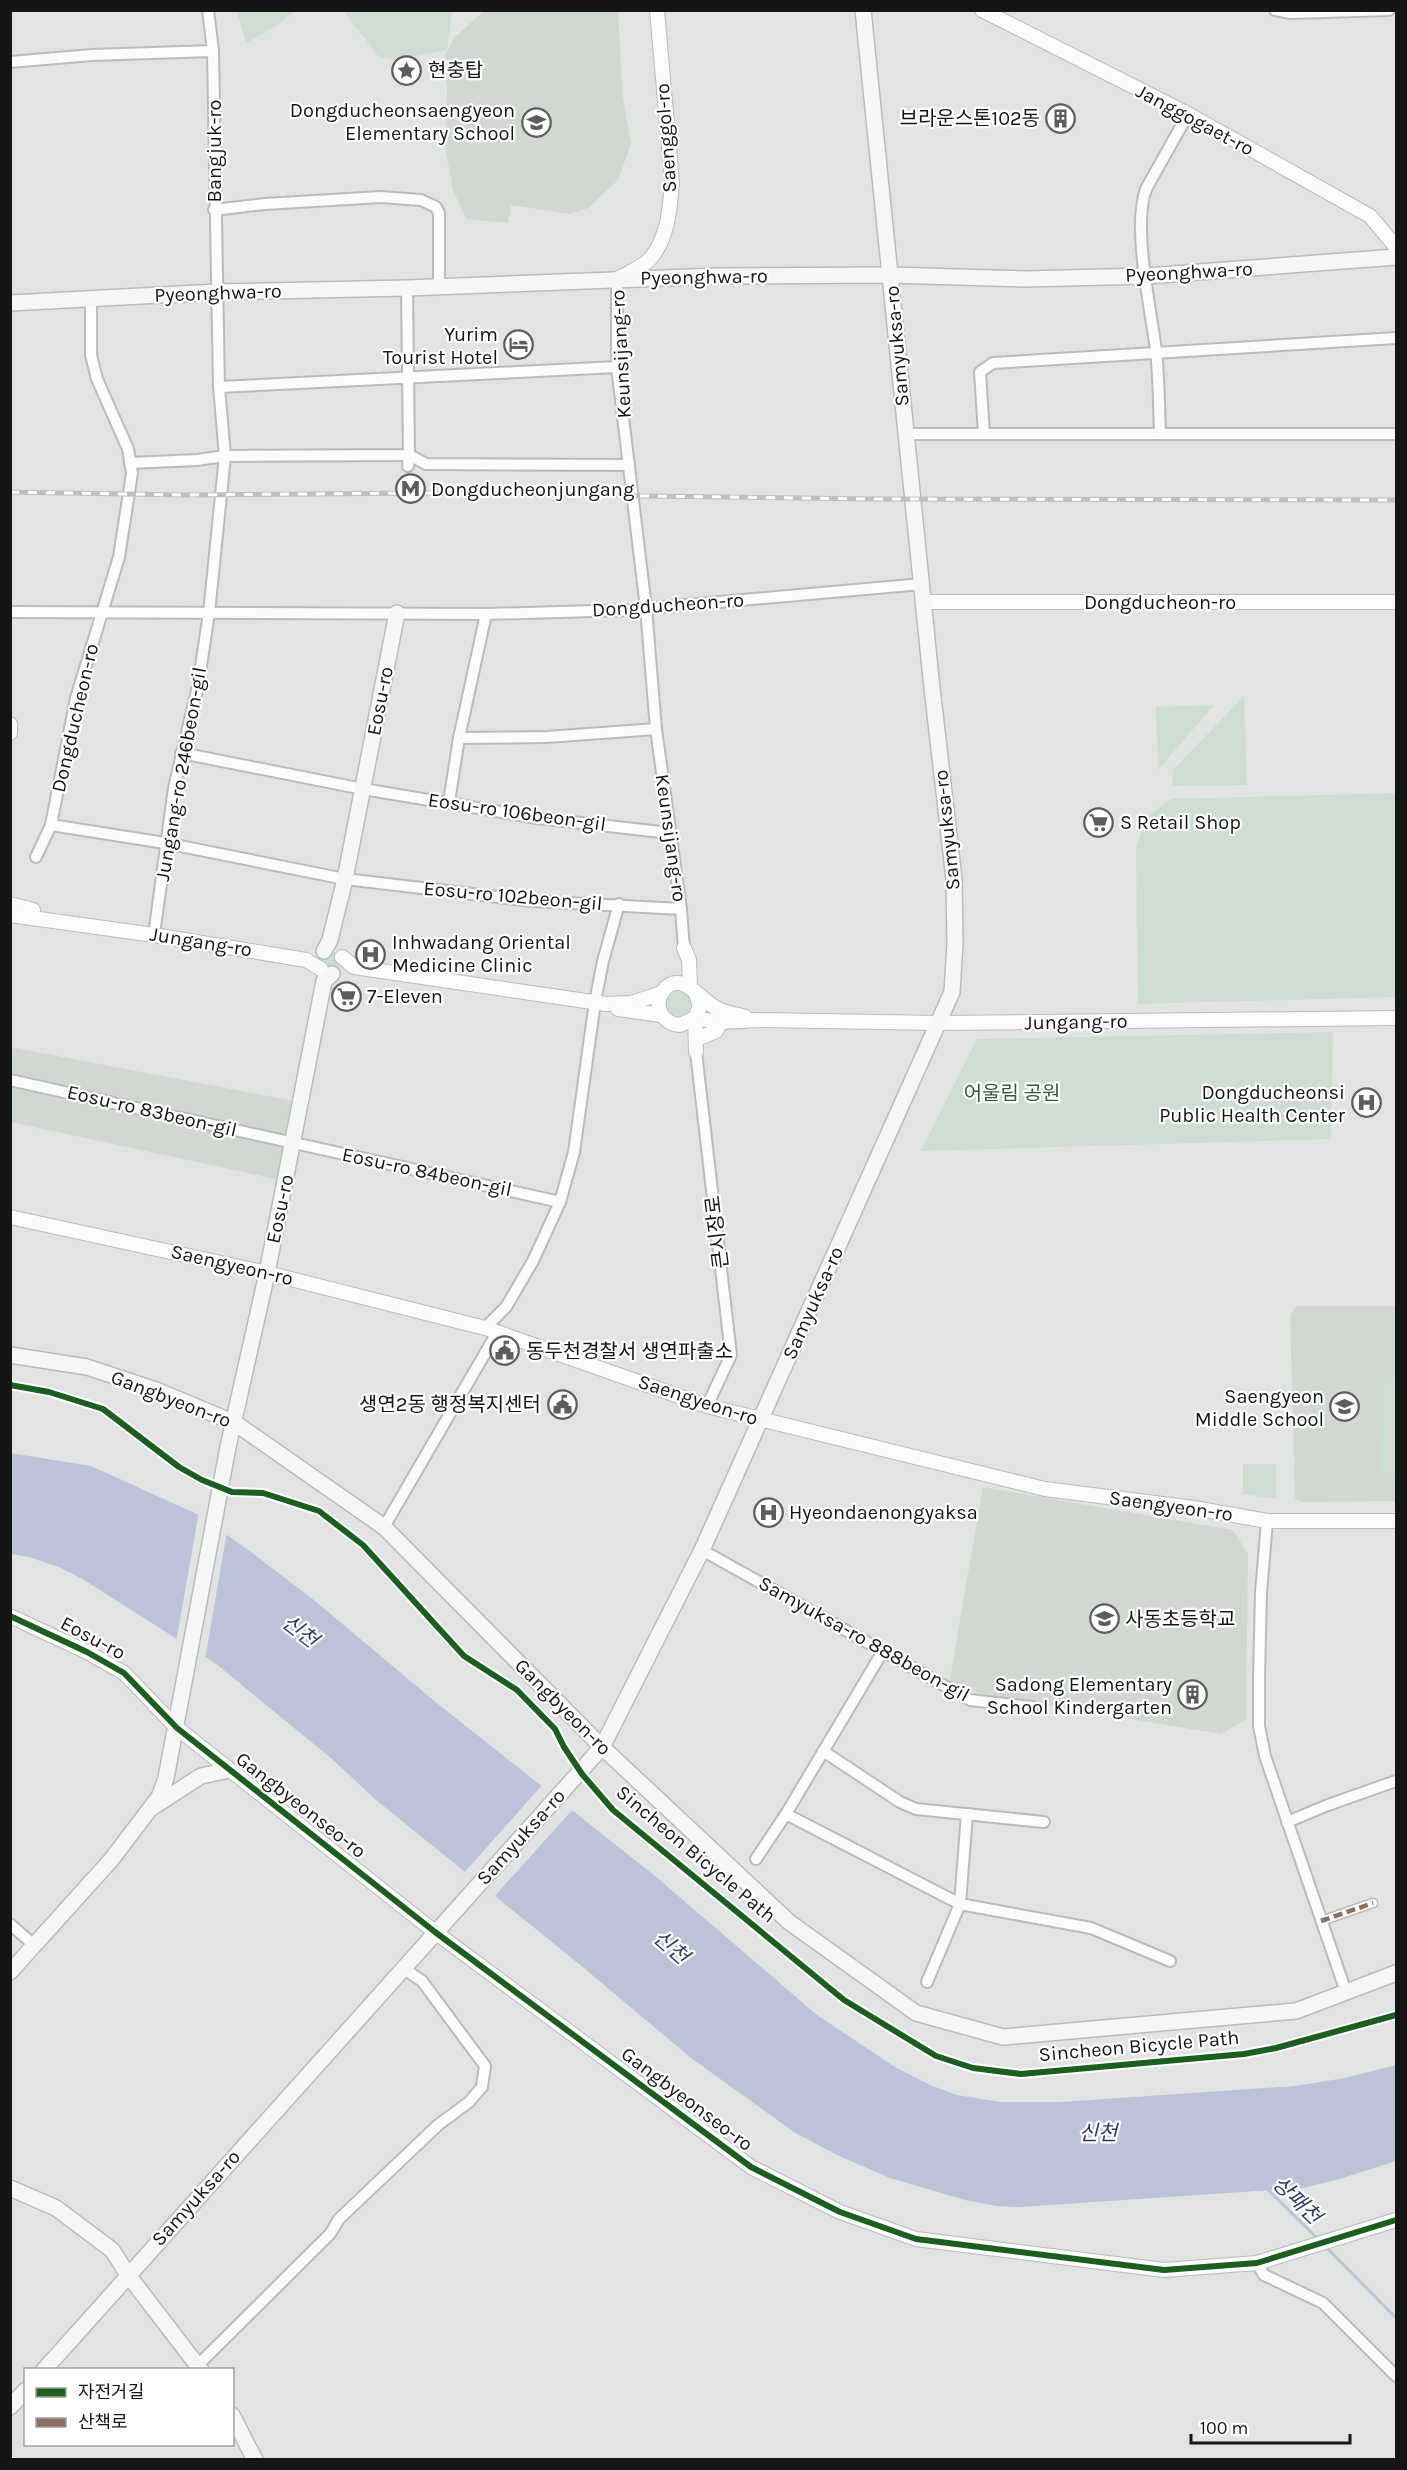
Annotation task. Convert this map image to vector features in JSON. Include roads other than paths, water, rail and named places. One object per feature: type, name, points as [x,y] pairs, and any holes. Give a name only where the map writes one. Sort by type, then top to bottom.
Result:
[{"type":"main road","name":"Samyuksa-ro","points":[[46,2368],[602,1747],[702,1550],[952,992],[956,944],[954,879],[905,434],[863,10]]},
{"type":"main road","name":"Pyeonghwa-ro","points":[[10,303],[217,292],[407,288],[717,276],[891,275],[1027,279],[1146,276],[1396,257]]},
{"type":"main road","name":"Eosu-ro","points":[[10,1972],[111,1860],[159,1797],[166,1778],[228,1447],[267,1273],[331,961],[397,613]]},
{"type":"main road","name":"Gangbyeon-ro","points":[[10,1356],[87,1367],[156,1390],[235,1423],[384,1527],[602,1747],[789,1922],[915,2013],[1003,2037],[1296,2011],[1396,1973]]},
{"type":"main road","points":[[150,1808],[201,1776],[229,1770]]},
{"type":"main road","points":[[10,2188],[56,2208],[112,2250],[128,2275],[199,2367]]},
{"type":"main road","points":[[10,2407],[24,2392]]},
{"type":"main road","points":[[234,2419],[255,2460]]},
{"type":"street","name":"Bangjuk-ro","points":[[208,10],[213,51],[214,210],[219,387],[225,456]]},
{"type":"street","name":"Saenggol-ro","points":[[617,279],[650,260],[662,239],[671,200],[672,182],[657,10]]},
{"type":"street","name":"Janggogaet-ro","points":[[982,10],[1188,114],[1370,216],[1396,247]]},
{"type":"street","points":[[1275,10],[1291,13],[1389,10]]},
{"type":"street","points":[[10,62],[92,55],[213,51]]},
{"type":"street","points":[[1160,434],[1156,352],[1146,276],[1141,201],[1188,114]]},
{"type":"street","points":[[214,210],[265,204],[370,198],[428,202],[436,207],[439,213],[439,286]]},
{"type":"street","name":"Keunsijang-ro","points":[[617,279],[617,367],[646,608],[656,729],[681,909],[684,948]]},
{"type":"street","points":[[407,288],[408,461]]},
{"type":"street","name":"Dongducheon-ro","points":[[36,857],[51,825],[76,698],[119,557],[132,473],[128,449],[97,379],[91,355],[91,298]]},
{"type":"street","points":[[984,434],[980,372],[993,363],[1396,338]]},
{"type":"street","points":[[219,387],[617,367]]},
{"type":"street","points":[[905,434],[1396,434]]},
{"type":"street","points":[[209,613],[225,456]]},
{"type":"street","points":[[130,463],[197,460],[225,456],[408,461],[426,464],[628,465]]},
{"type":"street","name":"Dongducheon-ro","points":[[10,612],[486,614],[646,608],[922,584]]},
{"type":"street","name":"Dongducheon-ro","points":[[924,602],[1396,602]]},
{"type":"street","name":"Jungang-ro 246beon-gil","points":[[154,935],[165,843],[181,753],[198,686],[209,613]]},
{"type":"street","points":[[449,802],[459,738],[486,614]]},
{"type":"street","points":[[10,724],[10,733]]},
{"type":"street","points":[[459,738],[547,737],[656,729]]},
{"type":"street","points":[[181,753],[363,789]]},
{"type":"street","name":"Eosu-ro 106beon-gil","points":[[363,789],[537,818],[670,833]]},
{"type":"street","name":"Eosu-ro 102beon-gil","points":[[51,825],[165,843],[345,879],[532,901],[681,909]]},
{"type":"street","points":[[10,904],[78,923]]},
{"type":"street","points":[[384,1527],[492,1329],[533,1261],[560,1202],[574,1152],[601,1003],[603,961],[619,904]]},
{"type":"street","points":[[10,915],[78,923]]},
{"type":"street","name":"Jungang-ro","points":[[78,923],[306,960],[331,961]]},
{"type":"street","points":[[684,948],[683,967],[687,987],[700,1001],[700,1008],[695,1018],[696,1046]]},
{"type":"street","points":[[331,961],[601,1003],[631,1003],[662,993]]},
{"type":"street","points":[[696,1046],[691,1035],[680,1025],[669,1023],[661,1015],[658,1004],[666,988],[687,987],[716,1009],[756,1020]]},
{"type":"street","points":[[601,1003],[611,1008],[661,1015]]},
{"type":"street","points":[[680,1025],[695,1018],[722,1022],[756,1020]]},
{"type":"street","name":"Jungang-ro","points":[[756,1020],[939,1023],[1396,1018]]},
{"type":"street","points":[[696,1046],[716,1031],[722,1022]]},
{"type":"street","name":"큰시장로","points":[[696,1046],[731,1355],[707,1406]]},
{"type":"street","name":"Eosu-ro 83beon-gil","points":[[10,1080],[294,1143]]},
{"type":"street","name":"Eosu-ro 84beon-gil","points":[[294,1143],[560,1202]]},
{"type":"street","name":"Saengyeon-ro","points":[[10,1217],[267,1273],[492,1329],[707,1406],[760,1421],[1045,1489],[1194,1508],[1267,1521],[1396,1521]]},
{"type":"street","points":[[1267,1521],[1261,1593],[1259,1726],[1265,1756],[1346,1992]]},
{"type":"street","name":"Samyuksa-ro 888beon-gil","points":[[702,1550],[970,1700],[1032,1707]]},
{"type":"street","name":"Eosu-ro","points":[[10,1616],[87,1652],[124,1673],[177,1728]]},
{"type":"street","points":[[756,1858],[786,1814],[883,1651]]},
{"type":"street","name":"Gangbyeonseo-ro","points":[[177,1728],[435,1932],[751,2167],[840,2212],[916,2239],[1164,2270],[1257,2263],[1396,2220]]},
{"type":"street","points":[[823,1751],[900,1802],[916,1809],[1044,1822]]},
{"type":"street","points":[[1287,1822],[1396,1781]]},
{"type":"street","points":[[786,1814],[960,1904],[1091,1928],[1170,1961]]},
{"type":"street","points":[[927,1982],[960,1904],[967,1814]]},
{"type":"street","points":[[1321,1921],[1373,1903]]},
{"type":"street","points":[[10,1924],[34,1945]]},
{"type":"street","points":[[199,2367],[330,2234],[339,2218],[417,2148],[438,2125],[469,2102],[482,2087],[485,2066],[422,1981],[403,1968]]},
{"type":"street","points":[[1257,2263],[1264,2275],[1323,2303],[1396,2376]]},
{"type":"water","name":"신천","points":[[10,1453],[91,1466],[197,1514],[315,1601],[438,1704],[655,1876],[817,2015],[895,2067],[930,2085],[957,2095],[1000,2102],[1061,2102],[1295,2086],[1345,2078],[1396,2065],[1396,2161],[1302,2188],[1020,2207],[997,2206],[965,2200],[890,2178],[837,2155],[794,2132],[691,2058],[584,1968],[376,1800],[332,1759],[215,1663],[84,1580],[61,1568],[29,1557],[11,1554]]},
{"type":"waterway","name":"상패천","points":[[1266,2188],[1319,2240]]},
{"type":"waterway","name":"상패천","points":[[1326,2247],[1396,2318]]},
{"type":"railway","points":[[10,492],[181,495],[424,493],[870,499],[1396,500]]},
{"type":"place","name":"현충탑","points":[[407,70]]},
{"type":"place","name":"브라운스톤102동","points":[[1061,118]]},
{"type":"place","name":"Dongducheonsaengyeon Elementary School","points":[[536,122]]},
{"type":"place","name":"Yurim Tourist Hotel","points":[[519,345]]},
{"type":"place","name":"Dongducheonjungang","points":[[410,489]]},
{"type":"place","name":"S Retail Shop","points":[[1099,822]]},
{"type":"place","name":"Inhwadang Oriental Medicine Clinic","points":[[371,954]]},
{"type":"place","name":"7-Eleven","points":[[346,996]]},
{"type":"place","name":"Dongducheonsi Public Health Center","points":[[1366,1103]]},
{"type":"place","name":"동두천경찰서 생연파출소","points":[[505,1351]]},
{"type":"place","name":"생연2동 행정복지센터","points":[[562,1404]]},
{"type":"place","name":"Saengyeon Middle School","points":[[1345,1407]]},
{"type":"place","name":"Hyeondaenongyaksa","points":[[768,1512]]},
{"type":"place","name":"사동초등학교","points":[[1104,1619]]},
{"type":"place","name":"Sadong Elementary School Kindergarten","points":[[1193,1695]]},
{"type":"park label","name":"어울림 공원","points":[[1012,1093]]}]
